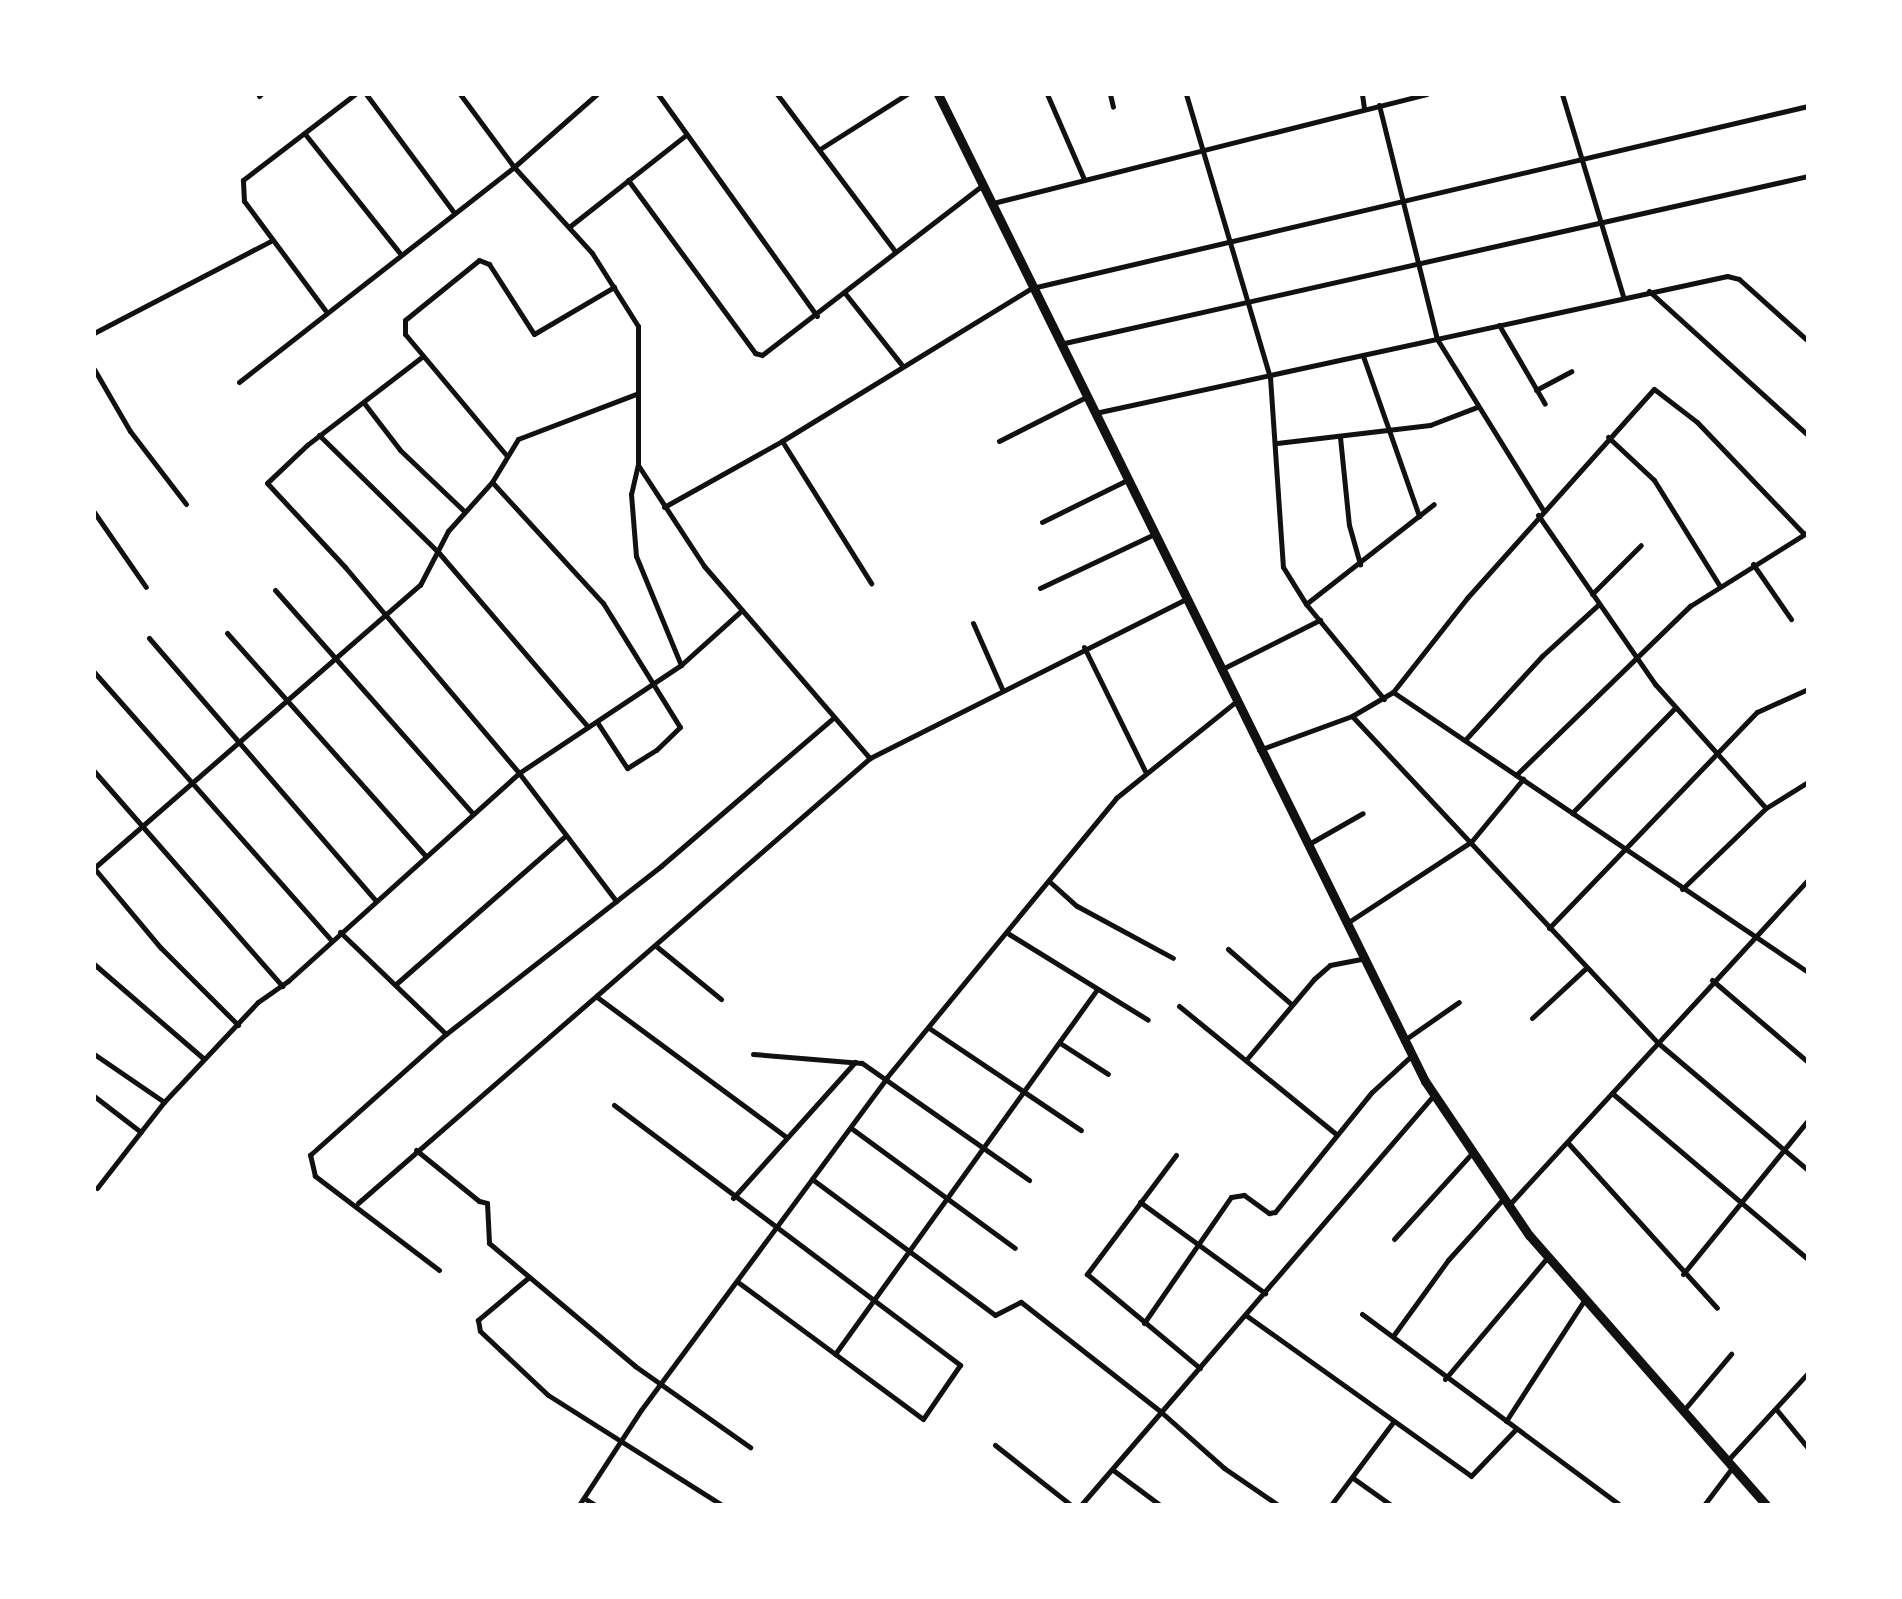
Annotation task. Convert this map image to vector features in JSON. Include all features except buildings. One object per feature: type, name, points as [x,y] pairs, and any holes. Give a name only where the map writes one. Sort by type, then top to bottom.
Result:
[{"type":"highway","points":[[938,94],[1402,1041],[1471,1154],[1547,1258],[1766,1505]]},
{"type":"street","points":[[325,310],[244,201],[243,180],[258,163],[305,134],[355,94]]},
{"type":"street","points":[[366,94],[453,211]]},
{"type":"street","points":[[460,94],[514,167],[569,227],[614,287],[638,326],[638,464],[631,494],[637,564],[681,665]]},
{"type":"street","points":[[239,382],[399,252],[514,167],[597,94]]},
{"type":"street","points":[[658,94],[817,316]]},
{"type":"street","points":[[777,94],[895,251]]},
{"type":"street","points":[[820,149],[907,94]]},
{"type":"street","points":[[1047,94],[1084,179]]},
{"type":"street","points":[[1110,94],[1113,107]]},
{"type":"street","points":[[1186,94],[1270,377],[1277,443],[1281,556],[1288,579],[1384,699]]},
{"type":"street","points":[[1362,94],[1364,108]]},
{"type":"street","points":[[993,203],[1202,148],[1427,94]]},
{"type":"street","points":[[1562,94],[1623,296]]},
{"type":"street","points":[[1379,105],[1437,339],[1543,510]]},
{"type":"street","points":[[664,507],[782,441],[901,364],[1032,288],[1229,239],[1582,161],[1808,106]]},
{"type":"street","points":[[305,134],[399,252]]},
{"type":"street","points":[[569,227],[686,135]]},
{"type":"street","points":[[1060,344],[1808,176]]},
{"type":"street","points":[[628,180],[755,353],[770,353],[895,251],[984,184]]},
{"type":"street","points":[[94,333],[271,241]]},
{"type":"street","points":[[507,456],[405,334],[405,320],[479,260],[489,264],[534,334],[614,287]]},
{"type":"street","points":[[1094,413],[1270,377],[1623,296],[1733,276],[1808,341]]},
{"type":"street","points":[[1648,291],[1808,435]]},
{"type":"street","points":[[844,292],[901,364]]},
{"type":"street","points":[[1499,325],[1545,404]]},
{"type":"street","points":[[423,356],[319,435],[267,483],[387,617],[519,773],[564,837],[616,901]]},
{"type":"street","points":[[1363,356],[1419,516]]},
{"type":"street","points":[[94,369],[130,431],[186,504]]},
{"type":"street","points":[[1536,390],[1571,371]]},
{"type":"street","points":[[1258,750],[1352,716],[1393,692],[1538,515],[1647,393],[1661,391],[1806,533],[1719,585],[1635,657],[1516,775]]},
{"type":"street","points":[[238,1025],[161,948],[94,868],[387,617],[420,585],[464,511],[492,482],[507,456],[529,432],[636,394]]},
{"type":"street","points":[[999,441],[1086,397]]},
{"type":"street","points":[[364,403],[400,450],[464,511]]},
{"type":"street","points":[[1277,443],[1430,425],[1477,407]]},
{"type":"street","points":[[319,435],[439,553],[588,727]]},
{"type":"street","points":[[1340,437],[1349,525],[1360,564]]},
{"type":"street","points":[[1608,437],[1657,484],[1719,585]]},
{"type":"street","points":[[782,441],[871,583]]},
{"type":"street","points":[[638,464],[664,507],[742,610],[870,758]]},
{"type":"street","points":[[1042,522],[1127,480]]},
{"type":"street","points":[[492,482],[603,603],[651,685],[680,727],[633,767],[622,767],[597,722]]},
{"type":"street","points":[[1306,604],[1434,504]]},
{"type":"street","points":[[94,512],[146,587]]},
{"type":"street","points":[[1538,515],[1635,657],[1717,757],[1766,808]]},
{"type":"street","points":[[1040,588],[1154,534]]},
{"type":"street","points":[[1592,594],[1641,545]]},
{"type":"street","points":[[1753,564],[1791,619]]},
{"type":"street","points":[[275,590],[473,815]]},
{"type":"street","points":[[358,1203],[870,758],[1084,647],[1184,600]]},
{"type":"street","points":[[1465,740],[1542,656],[1599,604]]},
{"type":"street","points":[[97,1188],[164,1102],[204,1059],[331,940],[519,773],[681,665],[742,610]]},
{"type":"street","points":[[1219,671],[1320,620]]},
{"type":"street","points":[[973,623],[1003,691]]},
{"type":"street","points":[[227,633],[426,856]]},
{"type":"street","points":[[149,638],[376,901]]},
{"type":"street","points":[[1084,647],[1145,771]]},
{"type":"street","points":[[94,672],[190,786],[331,940]]},
{"type":"street","points":[[1549,928],[1763,707],[1808,689]]},
{"type":"street","points":[[1393,692],[1808,972]]},
{"type":"street","points":[[579,1505],[663,1382],[777,1231],[887,1077],[1009,934],[1116,798],[1145,771],[1234,703]]},
{"type":"street","points":[[1572,813],[1675,708]]},
{"type":"street","points":[[1352,716],[1585,969],[1657,1042],[1808,1170]]},
{"type":"street","points":[[439,1270],[358,1203],[315,1176],[310,1155],[446,1034],[616,901],[834,717]]},
{"type":"street","points":[[94,771],[282,986]]},
{"type":"street","points":[[1346,924],[1471,842],[1523,779]]},
{"type":"street","points":[[1682,889],[1766,808],[1808,782]]},
{"type":"street","points":[[1306,846],[1363,813]]},
{"type":"street","points":[[396,984],[564,837]]},
{"type":"street","points":[[1393,1336],[1448,1260],[1568,1143],[1752,935],[1808,880]]},
{"type":"street","points":[[1050,882],[1077,906],[1173,958]]},
{"type":"street","points":[[340,932],[446,1034]]},
{"type":"street","points":[[1009,934],[1148,1020]]},
{"type":"street","points":[[656,946],[721,999]]},
{"type":"street","points":[[1228,949],[1291,1004]]},
{"type":"street","points":[[1246,1060],[1291,1004],[1330,965],[1362,959]]},
{"type":"street","points":[[94,964],[204,1059]]},
{"type":"street","points":[[1532,1018],[1585,969]]},
{"type":"street","points":[[1712,980],[1808,1062]]},
{"type":"street","points":[[835,1354],[1097,989]]},
{"type":"street","points":[[597,997],[786,1137]]},
{"type":"street","points":[[1402,1041],[1459,1002]]},
{"type":"street","points":[[1179,1006],[1336,1134]]},
{"type":"street","points":[[929,1028],[1081,1130]]},
{"type":"street","points":[[1060,1043],[1108,1074]]},
{"type":"street","points":[[94,1054],[164,1102]]},
{"type":"street","points":[[753,1054],[855,1061],[887,1077],[1029,1180]]},
{"type":"street","points":[[1144,1323],[1237,1193],[1269,1213],[1275,1212],[1336,1134],[1411,1056]]},
{"type":"street","points":[[733,1198],[855,1061]]},
{"type":"street","points":[[1612,1093],[1808,1259]]},
{"type":"street","points":[[1081,1505],[1160,1411],[1247,1316],[1434,1095]]},
{"type":"street","points":[[94,1096],[141,1132]]},
{"type":"street","points":[[614,1105],[733,1198],[876,1300],[960,1365],[928,1418],[921,1418],[738,1282]]},
{"type":"street","points":[[1683,1274],[1808,1120]]},
{"type":"street","points":[[851,1128],[1015,1248]]},
{"type":"street","points":[[1568,1143],[1683,1274],[1717,1308]]},
{"type":"street","points":[[416,1150],[487,1203],[485,1237],[529,1277],[635,1366],[663,1382],[750,1447]]},
{"type":"street","points":[[1394,1239],[1471,1154]]},
{"type":"street","points":[[1176,1155],[1087,1274],[1200,1368]]},
{"type":"street","points":[[812,1179],[995,1315],[1021,1302],[1160,1411],[1224,1468],[1278,1505]]},
{"type":"street","points":[[1140,1202],[1265,1293]]},
{"type":"street","points":[[1445,1379],[1547,1258]]},
{"type":"street","points":[[529,1277],[478,1320],[480,1331],[548,1395],[722,1505]]},
{"type":"street","points":[[1506,1421],[1583,1302]]},
{"type":"street","points":[[1362,1314],[1445,1379],[1620,1505]]},
{"type":"street","points":[[1247,1316],[1471,1476],[1516,1429]]},
{"type":"street","points":[[1682,1412],[1731,1354]]},
{"type":"street","points":[[1704,1505],[1729,1465],[1808,1373]]},
{"type":"street","points":[[1776,1409],[1808,1448]]},
{"type":"street","points":[[1331,1505],[1393,1422]]},
{"type":"street","points":[[995,1445],[1071,1505]]},
{"type":"street","points":[[1113,1470],[1160,1505]]},
{"type":"street","points":[[1353,1478],[1391,1505]]},
{"type":"street","points":[[584,1498],[595,1505]]}]
